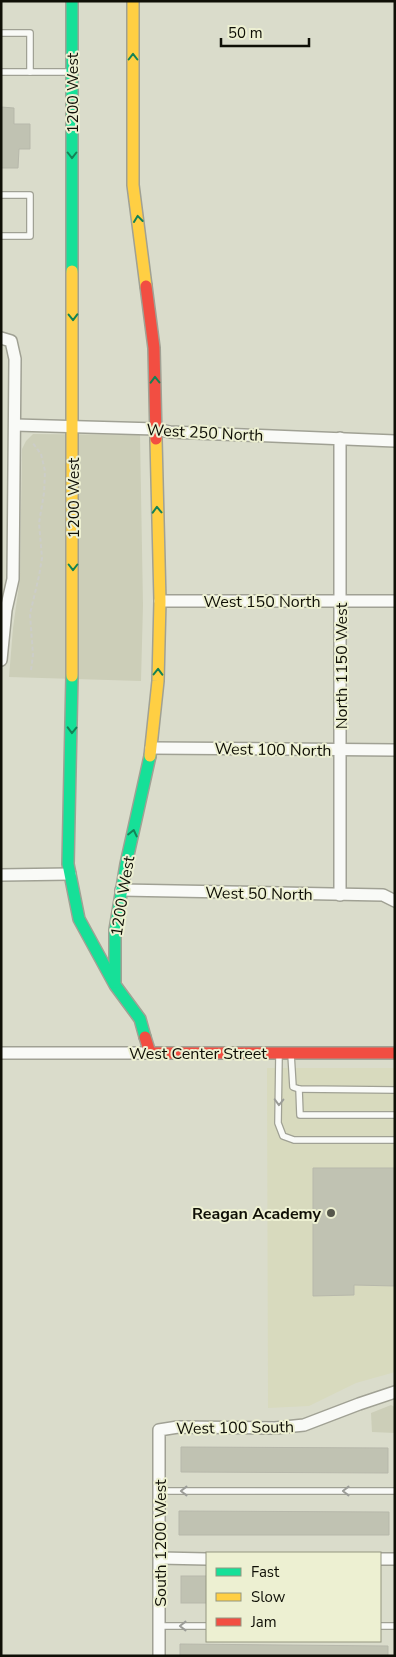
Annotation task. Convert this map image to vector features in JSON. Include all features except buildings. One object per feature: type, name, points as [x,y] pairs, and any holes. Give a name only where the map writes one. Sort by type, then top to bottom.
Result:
[{"type":"street","name":"1200 West","points":[[72,1],[72,427],[74,486],[72,725],[68,864],[79,919],[115,985],[140,1019],[150,1053]]},
{"type":"street","name":"1200 West","points":[[115,985],[115,930],[121,890],[151,748],[158,681],[160,601],[154,348],[133,185],[133,1]]},
{"type":"street","points":[[1,660],[3,610],[13,579],[15,358],[6,339]]},
{"type":"street","name":"West 250 North","points":[[15,426],[156,429],[170,432],[395,441]]},
{"type":"street","name":"North 1150 West","points":[[340,438],[340,894]]},
{"type":"street","name":"West 150 North","points":[[160,601],[395,601]]},
{"type":"street","name":"West 100 North","points":[[151,748],[395,750]]},
{"type":"street","points":[[1,875],[70,874]]},
{"type":"street","name":"West 50 North","points":[[121,890],[383,894],[395,901]]},
{"type":"street","name":"West Center Street","points":[[1,1053],[395,1053]]},
{"type":"street","name":"West 100 South","points":[[159,1430],[178,1426],[275,1428],[304,1425],[395,1392]]},
{"type":"street","name":"South 1200 West","points":[[159,1430],[160,1656]]},
{"type":"street","points":[[160,1558],[206,1559]]},
{"type":"street","points":[[381,1559],[395,1560]]},
{"type":"lane","points":[[1,33],[30,33],[30,72]]},
{"type":"lane","points":[[1,72],[72,72]]},
{"type":"lane","points":[[1,195],[30,195],[30,236],[1,236]]},
{"type":"lane","points":[[286,1053],[293,1087],[299,1089],[395,1090]]},
{"type":"lane","points":[[286,1053],[278,1123],[283,1136],[294,1140],[395,1140]]},
{"type":"lane","points":[[299,1089],[300,1115],[395,1114]]},
{"type":"lane","points":[[160,1491],[395,1491]]},
{"type":"lane","points":[[160,1626],[206,1626]]},
{"type":"lane","points":[[381,1626],[395,1626]]},
{"type":"path","points":[[31,670],[33,646],[30,614],[42,558],[39,523],[46,471],[41,454],[32,442]]},
{"type":"shaded area","points":[[33,434],[140,435],[143,605],[141,681],[9,677],[20,578],[22,449],[26,441]]},
{"type":"shaded area","name":"Reagan Academy","points":[[267,1068],[395,1068],[395,1372],[356,1383],[309,1406],[268,1408]]},
{"type":"shaded area","points":[[391,1405],[395,1407],[395,1433],[372,1432],[371,1413]]},
{"type":"traffic: fast","points":[[72,1],[72,271]]},
{"type":"traffic: fast","points":[[72,676],[68,864],[79,919],[115,985],[140,1019],[145,1037]]},
{"type":"traffic: fast","points":[[115,982],[115,930],[126,864],[150,756]]},
{"type":"traffic: slow","points":[[133,1],[133,185],[146,286]]},
{"type":"traffic: slow","points":[[72,271],[72,676]]},
{"type":"traffic: slow","points":[[150,756],[158,681],[160,601],[156,439]]},
{"type":"traffic: jam","points":[[146,286],[154,348],[156,439]]},
{"type":"traffic: jam","points":[[145,1037],[150,1053],[395,1053]]},
{"type":"place","name":"Reagan Academy","points":[[331,1213]]}]
